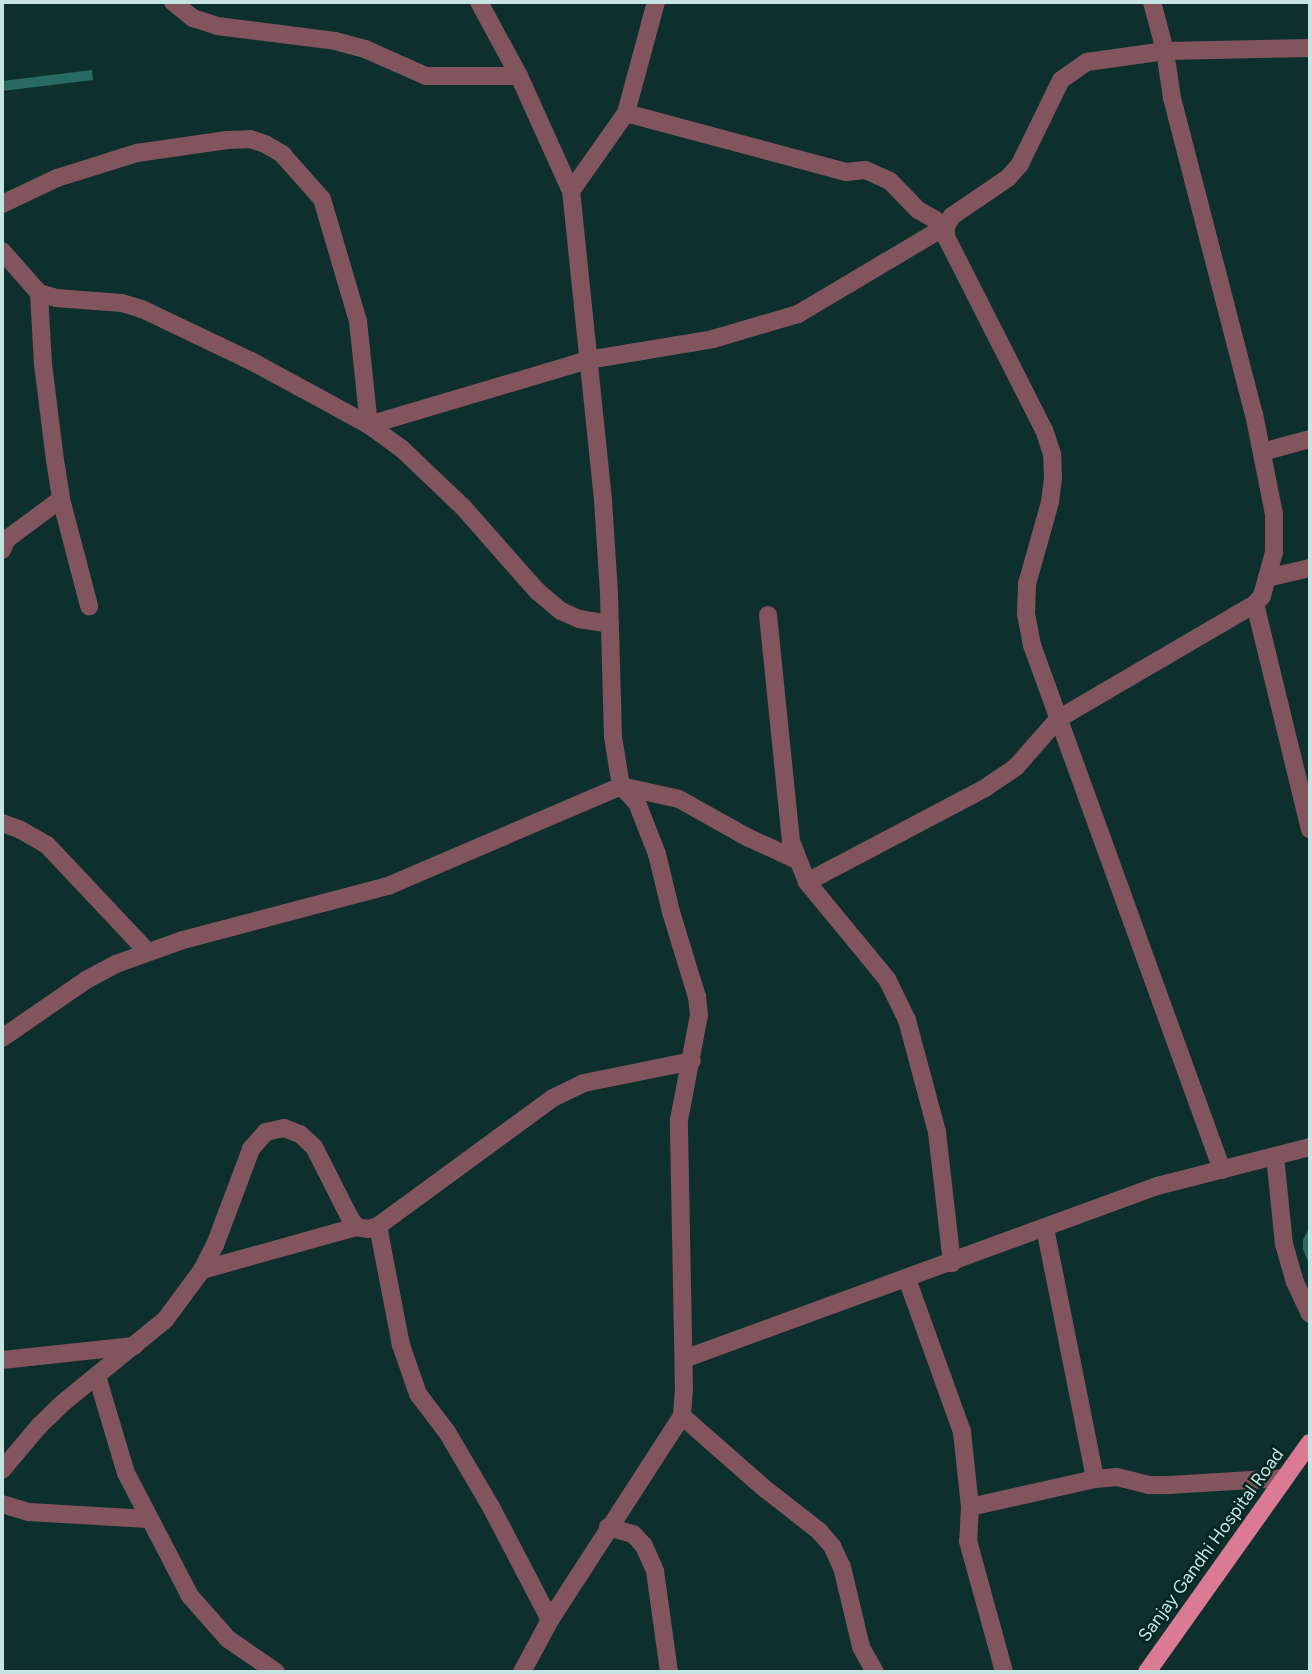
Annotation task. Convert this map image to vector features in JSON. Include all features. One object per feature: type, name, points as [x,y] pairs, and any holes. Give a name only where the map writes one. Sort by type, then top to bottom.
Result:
[{"type":"main road","name":"Sanjay Gandhi Hospital Road","points":[[1147,1672],[1310,1443]]},
{"type":"street","points":[[173,2],[193,18],[217,26],[335,41],[365,49],[426,76],[519,76]]},
{"type":"street","points":[[479,2],[519,76],[571,191],[603,500],[610,624],[612,737],[621,786],[637,803],[647,822],[697,997],[698,1036],[679,1120],[684,1359],[682,1416],[550,1619],[522,1672]]},
{"type":"street","points":[[571,191],[626,113],[656,2]]},
{"type":"street","points":[[807,882],[985,788],[1016,766],[1058,719],[1255,604],[1262,596],[1276,533],[1262,452],[1172,98],[1165,51],[1152,2]]},
{"type":"street","points":[[369,425],[588,360],[713,340],[798,314],[946,226],[952,216],[1008,178],[1020,164],[1052,93],[1073,70],[1087,62],[1165,51],[1310,48]]},
{"type":"street","points":[[626,113],[846,172],[864,170],[890,181],[918,210],[946,226]]},
{"type":"street","points":[[2,204],[57,178],[137,153],[250,139],[282,154],[322,199],[358,321],[369,425]]},
{"type":"street","points":[[946,226],[946,237],[1044,430],[1052,454],[1054,478],[1050,502],[1027,584],[1026,614],[1032,645],[1222,1170]]},
{"type":"street","points":[[2,251],[39,293],[55,298],[122,303],[142,309],[251,361],[369,425],[402,449],[463,507],[537,591],[561,611],[579,619],[610,624]]},
{"type":"street","points":[[39,293],[44,376],[61,499],[89,606]]},
{"type":"street","points":[[1262,452],[1310,439]]},
{"type":"street","points":[[2,550],[8,539],[61,499]]},
{"type":"street","points":[[1267,578],[1310,569]]},
{"type":"street","points":[[1255,604],[1310,829]]},
{"type":"street","points":[[768,615],[791,841],[807,882],[887,979],[907,1020],[937,1132],[952,1263]]},
{"type":"street","points":[[2,1038],[86,980],[148,952],[388,886],[621,786],[679,799],[747,837],[797,860]]},
{"type":"street","points":[[2,823],[47,845],[148,952]]},
{"type":"street","points":[[202,1270],[356,1227],[368,1230],[378,1226],[553,1098],[584,1083],[692,1060]]},
{"type":"street","points":[[2,1470],[39,1426],[165,1320],[202,1270],[215,1245],[251,1149],[266,1132],[284,1128],[300,1134],[314,1147],[356,1227]]},
{"type":"street","points":[[684,1359],[1157,1186],[1310,1147]]},
{"type":"street","points":[[1275,1156],[1284,1244],[1295,1282],[1310,1314]]},
{"type":"street","points":[[378,1226],[401,1345],[418,1394],[447,1432],[492,1507],[550,1619]]},
{"type":"street","points":[[1045,1228],[1095,1479]]},
{"type":"street","points":[[907,1279],[962,1432],[970,1507],[968,1541],[1004,1672]]},
{"type":"street","points":[[2,1360],[134,1346]]},
{"type":"street","points":[[97,1376],[126,1473],[148,1519],[202,1612],[228,1639],[276,1672]]},
{"type":"street","points":[[682,1416],[764,1488],[820,1531],[832,1546],[842,1567],[861,1647],[875,1672]]},
{"type":"street","points":[[970,1507],[1095,1479],[1117,1477],[1159,1485],[1285,1478]]},
{"type":"street","points":[[2,1504],[29,1512],[148,1519]]},
{"type":"street","points":[[608,1527],[633,1534],[644,1546],[655,1571],[669,1672]]},
{"type":"building","points":[[92,70],[93,80],[2,91],[2,81]]},
{"type":"building","points":[[1310,1226],[1310,1267],[1303,1249],[1303,1240]]}]
